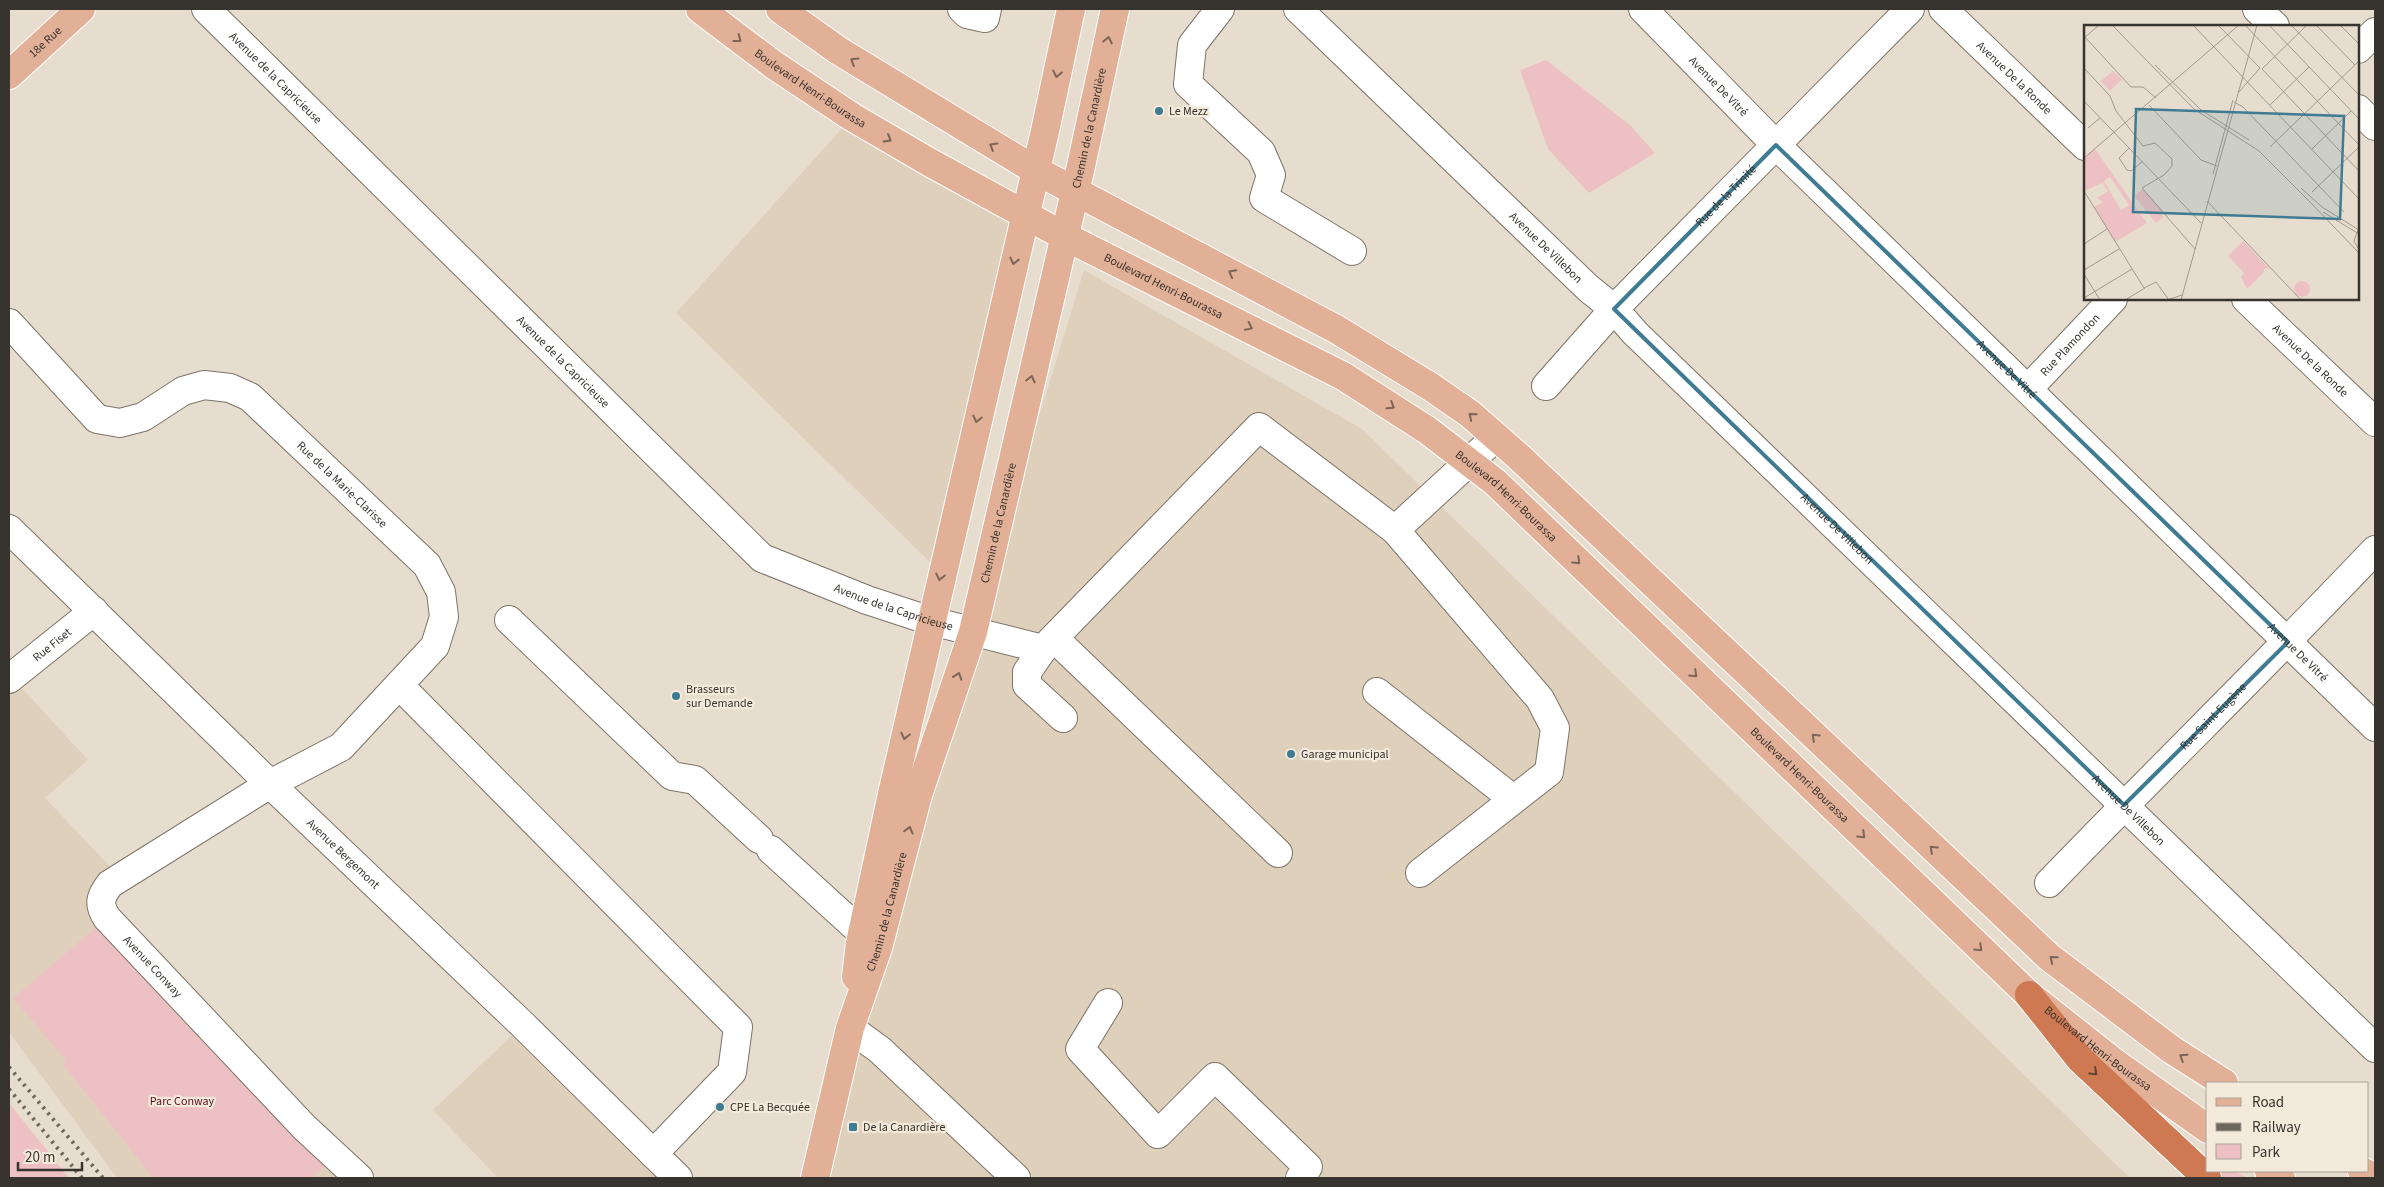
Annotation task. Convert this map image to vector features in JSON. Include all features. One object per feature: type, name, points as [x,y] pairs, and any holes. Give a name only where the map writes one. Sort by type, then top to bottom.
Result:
[{"type":"highway","points":[[2029,995],[2080,1059],[2207,1178]]},
{"type":"main road","name":"18e Rue","points":[[9,75],[81,9]]},
{"type":"main road","name":"Boulevard Henri-Bourassa","points":[[700,9],[774,65],[852,117],[929,162],[1064,236],[1343,376],[1420,425],[1495,482],[2029,995],[2115,1063],[2206,1129]]},
{"type":"main road","points":[[780,9],[864,67],[1035,170],[1336,329],[1431,386],[1470,414],[2049,957],[2172,1050],[2222,1082]]},
{"type":"main road","name":"Chemin de la Canardière","points":[[816,1178],[850,1028],[862,932],[1071,9]]},
{"type":"main road","name":"Chemin de la Canardière","points":[[850,1028],[878,948],[918,795],[973,632],[1115,9]]},
{"type":"street","name":"Avenue de la Capricieuse","points":[[206,9],[762,558],[867,600],[931,621],[973,632],[1048,644]]},
{"type":"street","points":[[962,9],[968,14],[985,18],[987,9]]},
{"type":"street","points":[[1220,9],[1192,45],[1188,84],[1261,152],[1271,175],[1264,198],[1352,250]]},
{"type":"street","name":"Avenue De Villebon","points":[[1298,9],[1588,288],[1614,309],[1642,340],[2375,1048]]},
{"type":"street","name":"Avenue De Vitré","points":[[1643,9],[1776,145],[2375,728]]},
{"type":"street","name":"Rue de la Trinité","points":[[1546,386],[1614,309],[1910,9]]},
{"type":"street","name":"Avenue De la Ronde","points":[[1943,9],[2084,145]]},
{"type":"street","points":[[2258,9],[2274,25]]},
{"type":"street","points":[[2359,48],[2375,32]]},
{"type":"street","points":[[2359,109],[2375,126]]},
{"type":"street","name":"Rue Plamondon","points":[[2028,389],[2111,300]]},
{"type":"street","name":"Avenue De la Ronde","points":[[2247,300],[2375,422]]},
{"type":"street","name":"Rue de la Marie-Clarisse","points":[[9,324],[97,419],[120,423],[143,417],[183,391],[204,386],[230,388],[250,397],[427,565],[441,592],[444,617],[435,646],[341,747],[270,784]]},
{"type":"street","points":[[1063,718],[1027,685],[1027,672],[1048,644],[1259,427],[1395,530],[1540,699],[1555,728],[1549,772],[1420,873]]},
{"type":"street","points":[[1395,530],[1496,437]]},
{"type":"street","name":"Avenue Bergemont","points":[[9,529],[678,1178]]},
{"type":"street","name":"Rue Saint-Eugène","points":[[2049,883],[2124,805],[2288,642],[2375,550]]},
{"type":"street","name":"Rue Fiset","points":[[9,678],[94,611]]},
{"type":"street","points":[[510,620],[672,776],[695,780],[862,932]]},
{"type":"street","points":[[1048,644],[1278,853]]},
{"type":"street","points":[[399,685],[738,1028],[732,1072],[653,1154]]},
{"type":"street","points":[[1377,692],[1513,800]]},
{"type":"street","name":"Avenue Conway","points":[[270,784],[110,884],[101,896],[101,908],[108,918],[304,1127],[359,1178]]},
{"type":"street","points":[[1108,1003],[1080,1049],[1158,1134],[1215,1077],[1308,1167],[1300,1178]]},
{"type":"street","points":[[850,1028],[880,1050],[1016,1178]]},
{"type":"highlighted area","points":[[1776,145],[2288,642],[2124,805],[1614,309]]},
{"type":"shaded area","points":[[852,117],[1026,214],[941,573],[676,313]]},
{"type":"shaded area","points":[[1084,270],[1362,429],[2130,1178],[821,1178],[973,632]]},
{"type":"shaded area","points":[[9,674],[88,760],[45,798],[121,878],[67,1061],[63,1065],[153,1178],[117,1178],[9,1032]]},
{"type":"shaded area","points":[[523,1025],[678,1178],[498,1178],[433,1110]]},
{"type":"shaded area","points":[[337,1155],[359,1178],[312,1178]]},
{"type":"green space","points":[[1546,60],[1630,125],[1655,153],[1589,193],[1548,149],[1520,70]]},
{"type":"green space","name":"Parc Conway","points":[[107,918],[337,1155],[312,1178],[153,1178],[63,1065],[66,1061],[13,998]]},
{"type":"green space","points":[[9,1103],[69,1178],[9,1178]]},
{"type":"green space","points":[[2212,1172],[2237,1172],[2248,1178],[2219,1178]]},
{"type":"railway","points":[[9,1067],[103,1178]]},
{"type":"railway","points":[[9,1089],[82,1178]]},
{"type":"place","name":"Le Mezz","points":[[1159,111]]},
{"type":"place","name":"Brasseurs sur Demande","points":[[676,696]]},
{"type":"place","name":"Garage municipal","points":[[1291,754]]},
{"type":"place","name":"CPE La Becquée","points":[[720,1107]]},
{"type":"place","name":"De la Canardière","points":[[853,1127]]}]
